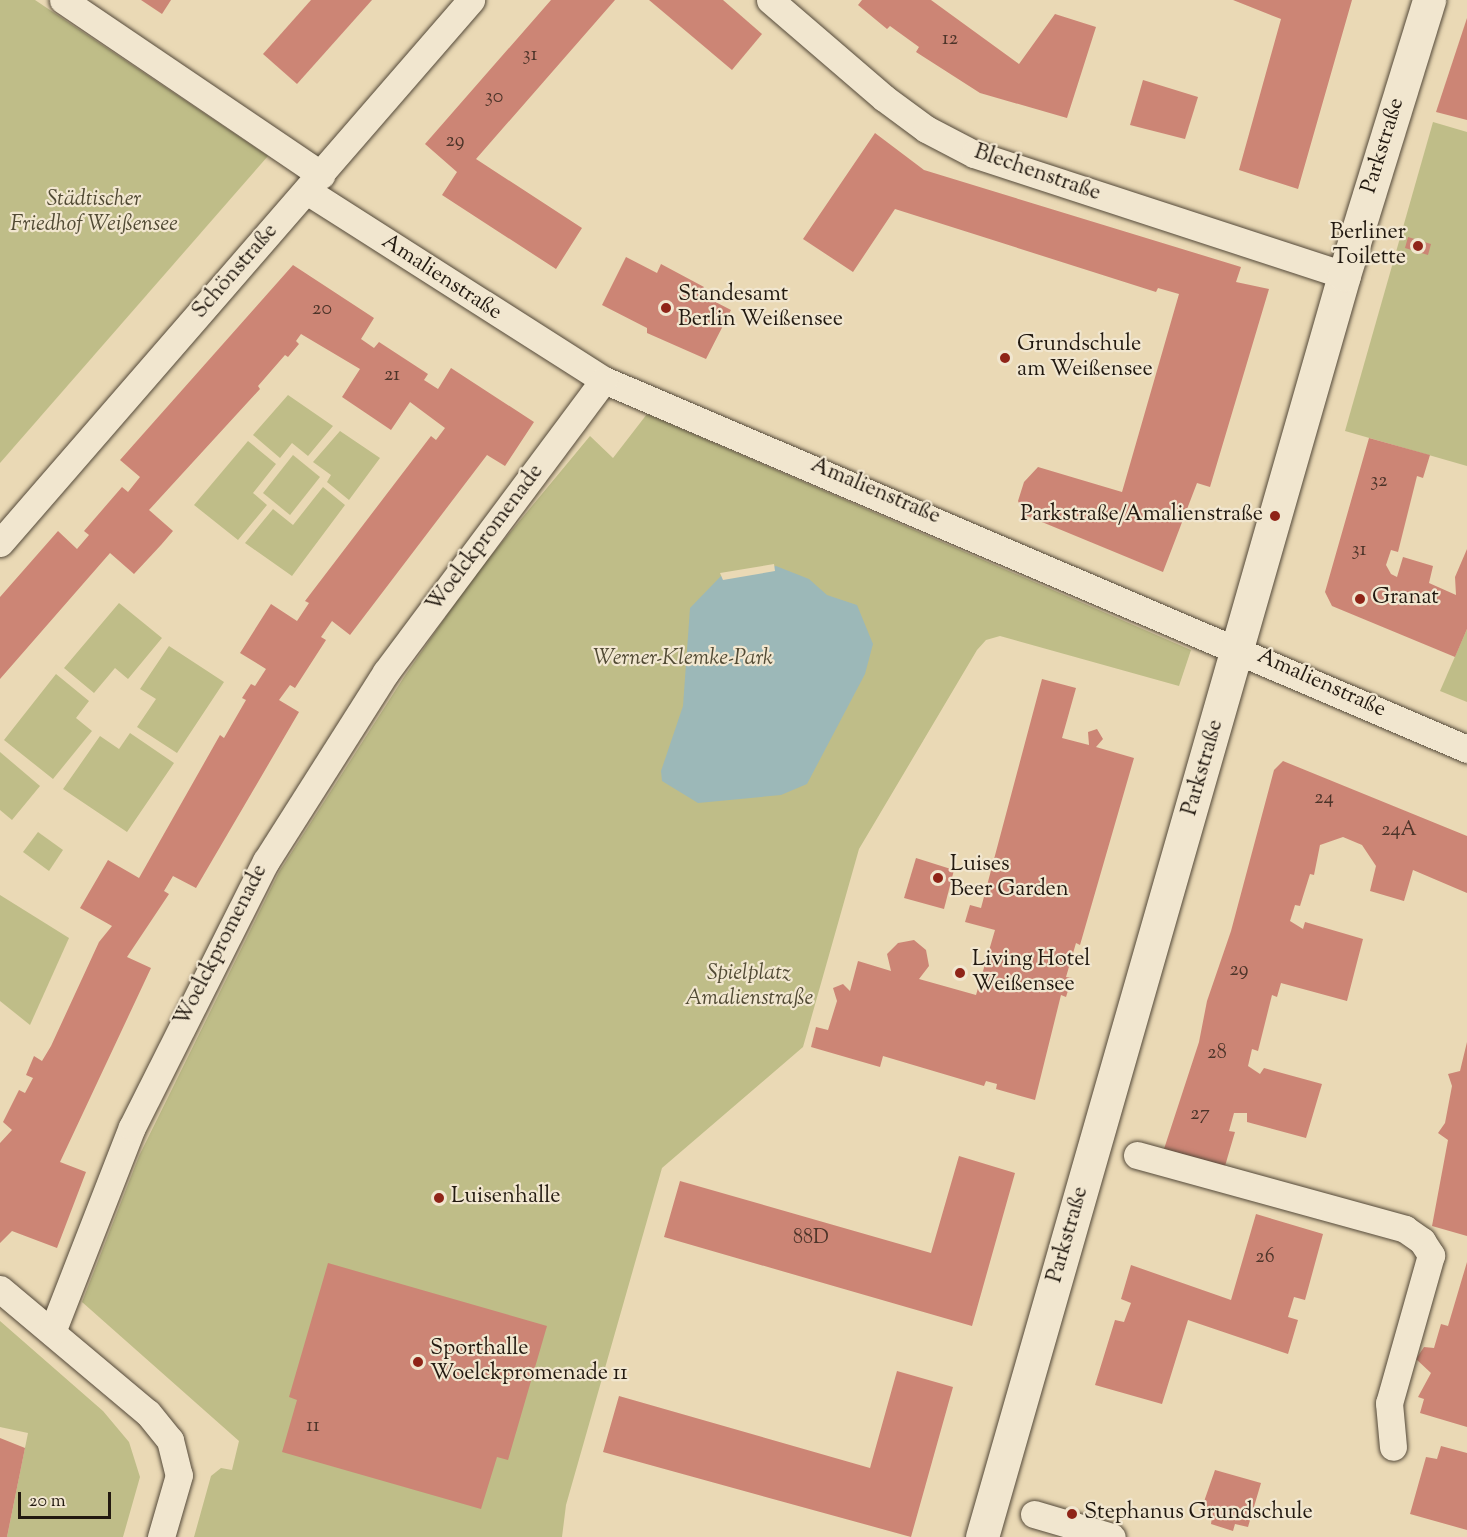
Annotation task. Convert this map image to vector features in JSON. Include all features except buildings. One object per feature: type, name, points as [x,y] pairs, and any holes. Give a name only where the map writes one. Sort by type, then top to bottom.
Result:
[{"type":"street","name":"Amalienstraße","points":[[63,0],[314,183],[604,380],[1239,647],[1467,749]]},
{"type":"street","name":"Schönstraße","points":[[0,543],[471,0]]},
{"type":"street","name":"Blechenstraße","points":[[770,0],[884,98],[926,129],[974,154],[1344,275]]},
{"type":"street","name":"Parkstraße","points":[[982,1537],[1344,275],[1429,0]]},
{"type":"street","name":"Woelckpromenade","points":[[52,1332],[132,1127],[266,861],[386,672],[604,380]]},
{"type":"street","points":[[1137,1155],[1405,1229],[1422,1241],[1431,1255],[1389,1404],[1393,1447]]},
{"type":"street","points":[[0,1289],[148,1413],[170,1440],[179,1475],[161,1537]]},
{"type":"street","points":[[1034,1514],[1112,1537]]},
{"type":"green space","name":"Städtischer Friedhof Weißensee","points":[[0,0],[35,0],[268,156],[0,463]]},
{"type":"green space","points":[[1433,122],[1467,132],[1467,466],[1345,431]]},
{"type":"green space","points":[[288,395],[333,426],[308,456],[292,443],[280,458],[253,435]]},
{"type":"green space","points":[[647,414],[1191,650],[1179,686],[1000,636],[986,640],[977,650],[859,849],[803,1047],[662,1168],[566,1505],[562,1537],[194,1537],[211,1476],[221,1468],[232,1470],[239,1441],[82,1302],[139,1156],[279,872],[404,677],[474,576],[590,436],[613,458]]},
{"type":"green space","points":[[340,431],[380,458],[349,500],[327,482],[331,475],[313,462]]},
{"type":"green space","points":[[248,441],[276,464],[253,493],[267,505],[238,540],[194,505]]},
{"type":"green space","points":[[293,455],[320,477],[290,515],[263,493]]},
{"type":"green space","points":[[323,487],[345,505],[292,576],[245,543],[273,509],[293,525]]},
{"type":"green space","points":[[119,603],[162,638],[128,679],[115,668],[94,693],[64,668]]},
{"type":"green space","points":[[1467,629],[1467,702],[1440,691]]},
{"type":"green space","points":[[169,646],[224,682],[177,753],[137,727],[156,699],[140,689]]},
{"type":"green space","points":[[56,674],[89,701],[76,718],[92,731],[53,779],[4,740]]},
{"type":"green space","points":[[130,733],[174,763],[127,832],[63,789],[100,736],[119,749]]},
{"type":"green space","points":[[0,752],[40,786],[12,820],[0,810]]},
{"type":"green space","points":[[38,832],[63,850],[49,871],[23,852]]},
{"type":"green space","points":[[0,895],[69,938],[30,1025],[0,1001]]},
{"type":"green space","points":[[0,1321],[103,1411],[129,1442],[140,1477],[123,1537],[7,1537],[28,1433],[0,1427]]},
{"type":"water","points":[[776,566],[809,579],[827,595],[857,605],[873,644],[865,674],[807,784],[781,795],[698,803],[662,781],[661,771],[683,706],[690,608],[721,576]]},
{"type":"pier","points":[[774,564],[775,571],[723,580],[720,573]]},
{"type":"place","name":"Berliner Toilette","points":[[1418,246]]},
{"type":"place","name":"Standesamt Berlin Weißensee","points":[[666,308]]},
{"type":"place","name":"Grundschule am Weißensee","points":[[1005,358]]},
{"type":"place","name":"Parkstraße/Amalienstraße","points":[[1275,516]]},
{"type":"place","name":"Granat","points":[[1360,599]]},
{"type":"place","name":"Luises Beer Garden","points":[[938,878]]},
{"type":"place","name":"Living Hotel Weißensee","points":[[960,973]]},
{"type":"place","name":"Luisenhalle","points":[[439,1198]]},
{"type":"place","name":"Sporthalle Woelckpromenade 11","points":[[418,1362]]},
{"type":"place","name":"Stephanus Grundschule","points":[[1072,1514]]},
{"type":"park label","name":"Werner-Klemke-Park","points":[[683,660]]},
{"type":"park label","name":"Spielplatz Amalienstraße","points":[[749,986]]}]
